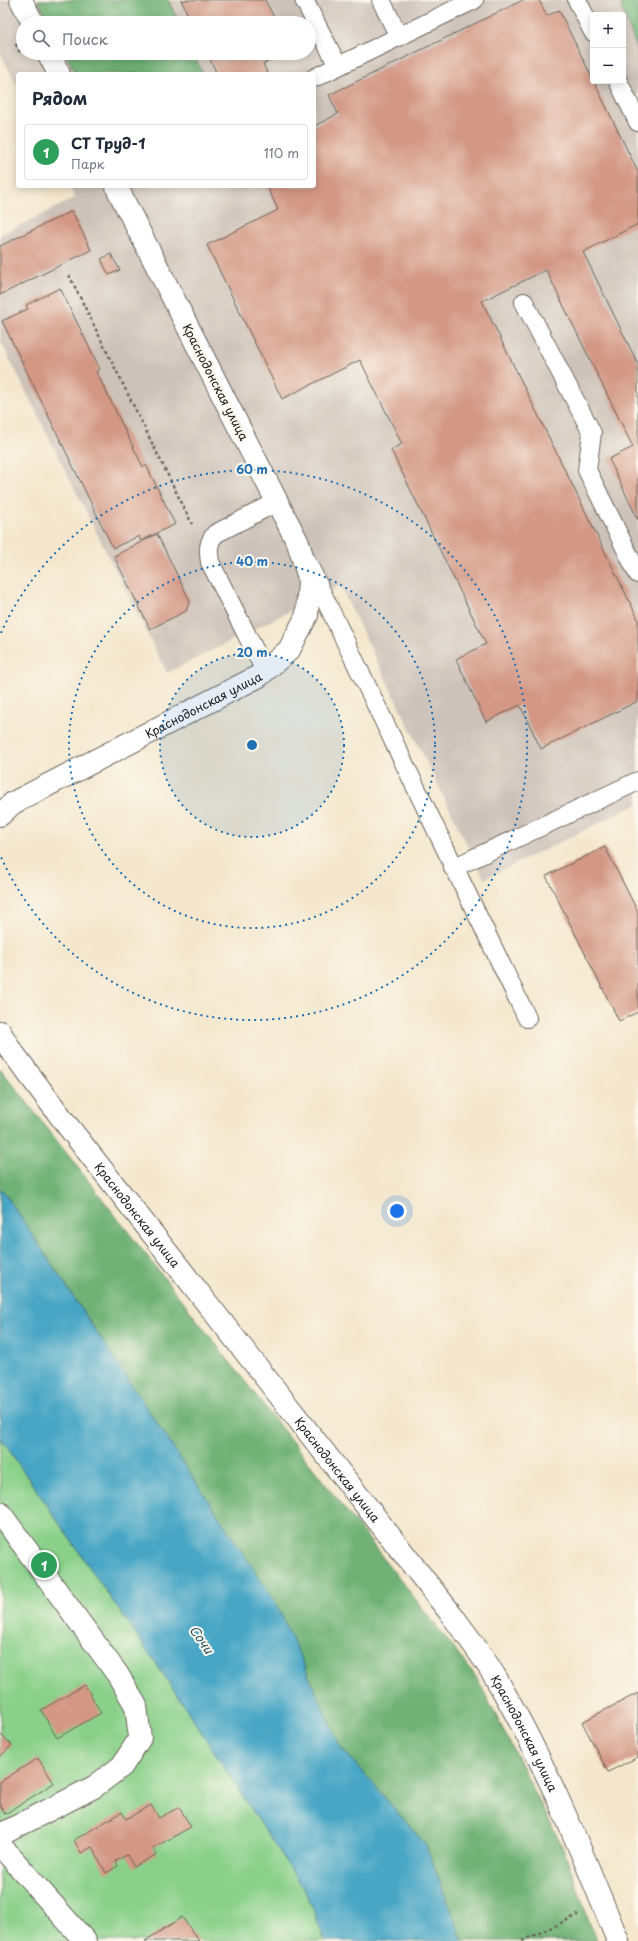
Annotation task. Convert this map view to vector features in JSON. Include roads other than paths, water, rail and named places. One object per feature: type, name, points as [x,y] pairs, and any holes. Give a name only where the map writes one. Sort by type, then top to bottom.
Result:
[{"type":"street","points":[[22,0],[30,16]]},
{"type":"street","points":[[52,60],[58,72]]},
{"type":"street","name":"Краснодонская улица","points":[[0,815],[13,803],[252,680],[289,650],[308,615],[309,578],[298,543],[117,188]]},
{"type":"street","name":"Краснодонская улица","points":[[0,1032],[10,1049],[68,1125],[452,1615],[496,1678],[532,1744],[584,1860],[618,1941]]},
{"type":"street","points":[[0,1513],[118,1675],[136,1706],[140,1738],[122,1766],[94,1787],[0,1835]]},
{"type":"street","points":[[0,1845],[85,1941]]},
{"type":"lane","points":[[304,0],[312,16]]},
{"type":"lane","points":[[381,0],[399,37]]},
{"type":"lane","points":[[316,77],[474,0]]},
{"type":"lane","points":[[577,0],[590,26]]},
{"type":"lane","points":[[316,23],[338,66]]},
{"type":"lane","points":[[619,84],[638,122]]},
{"type":"lane","points":[[524,302],[592,433],[587,470],[638,574]]},
{"type":"lane","points":[[265,671],[210,562],[208,550],[209,541],[215,534],[277,502]]},
{"type":"lane","points":[[298,543],[527,1018]]},
{"type":"lane","points":[[454,868],[638,780]]},
{"type":"water","name":"Сочи","points":[[0,1189],[4,1192],[276,1603],[340,1746],[425,1844],[463,1941],[325,1941],[308,1896],[176,1693],[0,1437]]},
{"type":"place","name":"СТ Труд-1","points":[[44,1565]]}]
